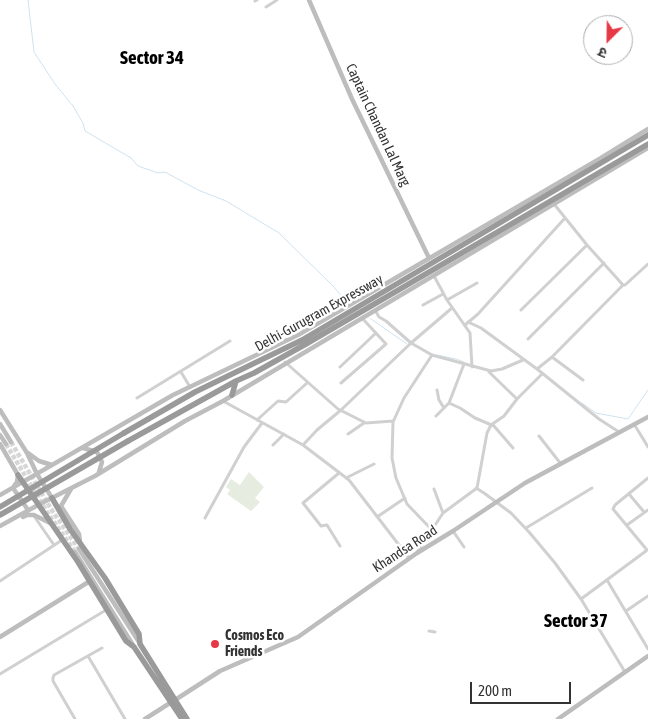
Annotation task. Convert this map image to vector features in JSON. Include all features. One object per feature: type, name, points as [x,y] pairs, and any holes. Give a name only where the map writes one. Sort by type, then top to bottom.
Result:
[{"type":"highway","name":"Delhi-Gurugram Expressway","points":[[0,508],[195,392],[302,340],[648,135]]},
{"type":"highway","name":"Delhi-Gurugram Expressway","points":[[0,515],[217,391],[382,303],[648,144]]},
{"type":"highway","points":[[264,358],[269,350]]},
{"type":"highway","points":[[237,366],[251,365]]},
{"type":"highway","points":[[232,395],[236,381]]},
{"type":"highway","points":[[18,475],[90,581],[126,641],[137,645],[182,719]]},
{"type":"highway","points":[[54,501],[78,548],[104,578],[140,634],[137,645]]},
{"type":"highway","points":[[172,702],[187,719]]},
{"type":"main road","name":"Captain Chandan Lal Marg","points":[[309,0],[352,99],[429,258]]},
{"type":"main road","points":[[0,496],[173,395],[237,366],[298,335],[648,129]]},
{"type":"main road","points":[[1,526],[38,505],[54,501],[63,492],[98,474],[185,421],[223,401],[285,362],[375,310],[382,303],[434,275],[648,148]]},
{"type":"main road","points":[[0,410],[54,501]]},
{"type":"main road","name":"Khandsa Road","points":[[145,719],[220,671],[298,637],[417,553],[525,483],[648,416]]},
{"type":"main road","points":[[0,424],[5,443]]},
{"type":"main road","points":[[0,434],[18,475],[17,482],[11,489]]},
{"type":"main road","points":[[82,448],[97,452],[102,466],[98,474]]},
{"type":"main road","points":[[27,453],[39,461],[52,465]]},
{"type":"main road","points":[[71,488],[61,506],[80,537],[78,548],[137,645]]},
{"type":"main road","points":[[11,489],[28,510]]},
{"type":"main road","points":[[1,526],[9,524],[27,514],[34,515],[51,523]]},
{"type":"main road","points":[[0,637],[90,581]]},
{"type":"main road","points":[[558,719],[648,656]]},
{"type":"street","points":[[266,7],[277,0]]},
{"type":"street","points":[[554,204],[586,245],[623,285]]},
{"type":"street","points":[[467,324],[565,218]]},
{"type":"street","points":[[522,310],[586,245]]},
{"type":"street","points":[[528,339],[604,263]]},
{"type":"street","points":[[537,369],[552,357],[623,285],[648,264]]},
{"type":"street","points":[[434,275],[452,308],[467,324],[471,335],[472,367]]},
{"type":"street","points":[[447,300],[477,283]]},
{"type":"street","points":[[423,304],[443,294]]},
{"type":"street","points":[[304,445],[317,430],[341,410],[411,343],[452,308]]},
{"type":"street","points":[[375,310],[379,317],[411,343],[432,355],[488,371],[502,369],[523,360]]},
{"type":"street","points":[[341,383],[363,362],[385,345],[385,342],[362,318]]},
{"type":"street","points":[[467,324],[480,328],[537,369],[592,414],[619,432]]},
{"type":"street","points":[[340,367],[376,333]]},
{"type":"street","points":[[137,398],[230,341]]},
{"type":"street","points":[[432,355],[404,398],[393,421],[393,465],[396,478],[407,504],[432,530]]},
{"type":"street","points":[[552,357],[583,380]]},
{"type":"street","points":[[285,362],[333,405],[365,423]]},
{"type":"street","points":[[436,416],[449,403],[464,364]]},
{"type":"street","points":[[488,371],[517,399]]},
{"type":"street","points":[[181,372],[190,387]]},
{"type":"street","points":[[417,553],[443,513],[476,488],[487,432],[491,425],[504,416],[517,399],[542,374]]},
{"type":"street","points":[[258,420],[278,401],[286,402],[307,383]]},
{"type":"street","points":[[438,390],[439,400],[444,408]]},
{"type":"street","points":[[223,401],[304,445],[346,478],[356,488],[410,558]]},
{"type":"street","points":[[449,403],[496,428],[513,448]]},
{"type":"street","points":[[348,434],[365,423],[393,421]]},
{"type":"street","points":[[205,518],[244,447],[262,423]]},
{"type":"street","points":[[634,424],[648,447]]},
{"type":"street","points":[[273,445],[284,434]]},
{"type":"street","points":[[539,436],[561,464]]},
{"type":"street","points":[[346,478],[374,464]]},
{"type":"street","points":[[339,473],[303,503],[322,526],[327,525],[340,546]]},
{"type":"street","points":[[581,599],[647,550],[613,509],[615,505],[648,478]]},
{"type":"street","points":[[476,488],[497,502],[526,528],[581,599],[625,672]]},
{"type":"street","points":[[526,528],[592,488]]},
{"type":"street","points":[[434,489],[443,513]]},
{"type":"street","points":[[627,525],[646,511],[629,494]]},
{"type":"street","points":[[377,517],[405,498]]},
{"type":"street","points":[[34,515],[54,546]]},
{"type":"street","points":[[453,531],[464,547]]},
{"type":"street","points":[[0,581],[63,540]]},
{"type":"street","points":[[607,580],[648,649]]},
{"type":"street","points":[[626,611],[648,596]]},
{"type":"street","points":[[0,674],[107,609]]},
{"type":"street","points":[[429,631],[435,632]]},
{"type":"street","points":[[75,719],[53,678],[102,648]]},
{"type":"street","points":[[88,656],[125,719]]},
{"type":"street","points":[[154,713],[158,719]]},
{"type":"shaded area","points":[[249,472],[264,487],[255,498],[260,502],[251,511],[227,494],[230,490],[226,487],[231,479],[240,485]]},
{"type":"waterway","points":[[28,0],[34,52],[55,84],[73,106],[83,123],[85,131],[131,158],[138,166],[158,173],[165,172],[198,190],[226,201],[279,233],[345,300]]},
{"type":"waterway","points":[[371,319],[407,344]]},
{"type":"waterway","points":[[437,355],[464,362]]},
{"type":"waterway","points":[[582,403],[596,413],[628,419],[648,390]]},
{"type":"tunnel","points":[[11,442],[51,509],[79,549]]},
{"type":"tunnel","points":[[6,444],[47,512],[75,552]]},
{"type":"place","name":"Cosmos Eco Friends","points":[[215,644]]},
{"type":"district","name":"Sector 34","points":[[152,58]]},
{"type":"district","name":"Sector 37","points":[[576,621]]}]
